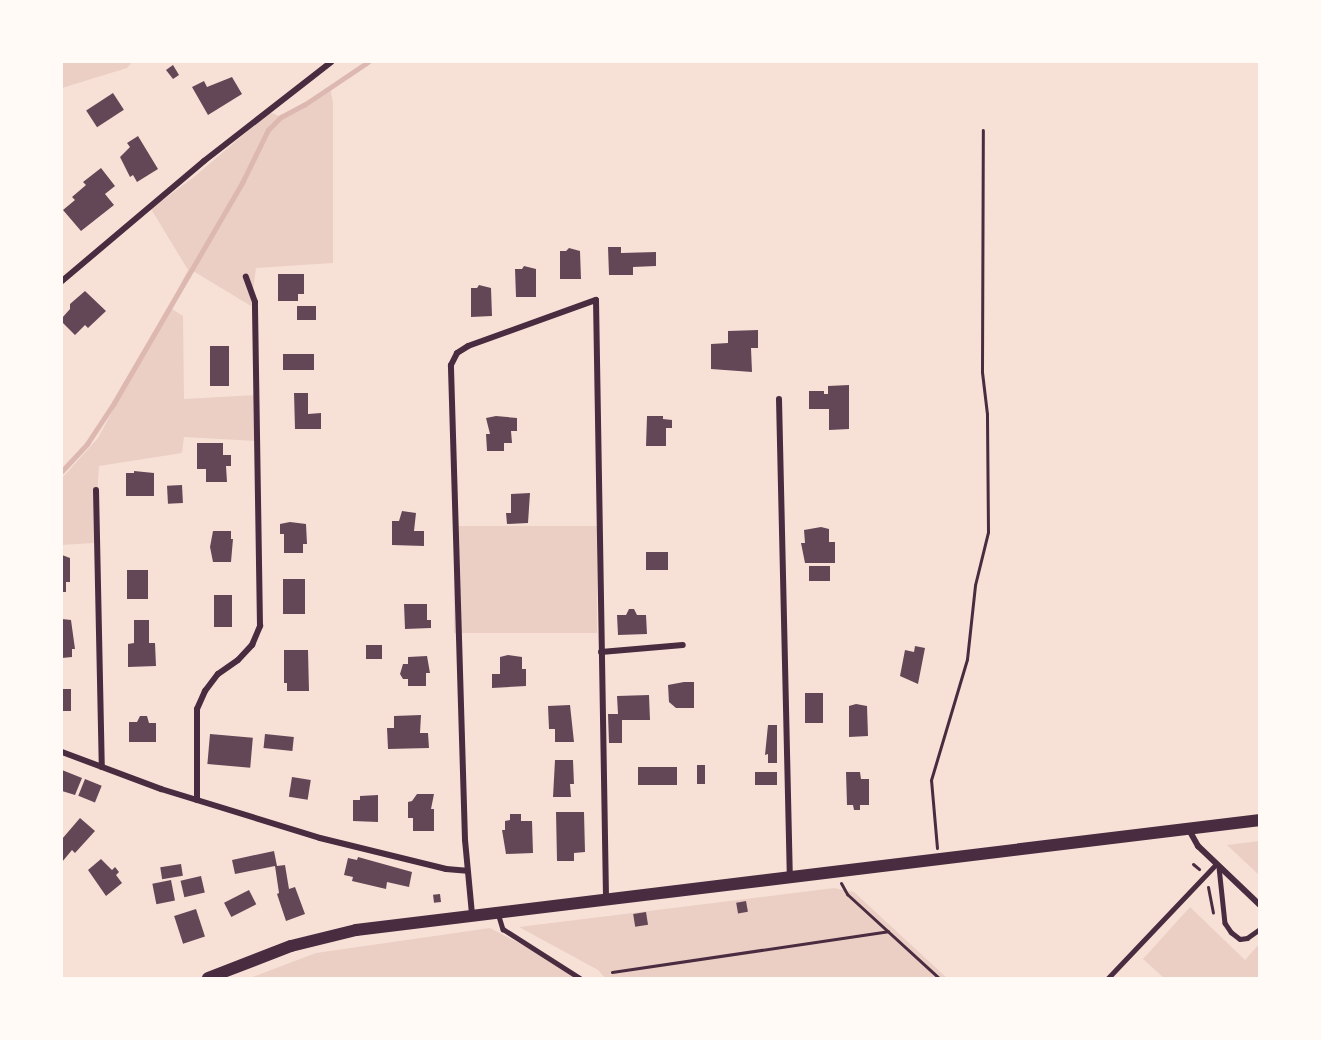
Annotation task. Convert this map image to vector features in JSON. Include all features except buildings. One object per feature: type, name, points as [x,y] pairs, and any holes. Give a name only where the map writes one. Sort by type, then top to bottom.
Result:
[{"type":"main road","points":[[208,978],[322,937],[472,914],[1260,820]]},
{"type":"street","points":[[62,281],[204,161],[331,62]]},
{"type":"street","points":[[197,801],[197,709],[205,691],[218,674],[238,660],[252,645],[260,626],[255,302],[246,277]]},
{"type":"street","points":[[472,914],[467,871],[451,365],[457,353],[468,346],[596,300],[606,898]]},
{"type":"street","points":[[779,399],[790,876]]},
{"type":"street","points":[[96,490],[102,767]]},
{"type":"street","points":[[601,652],[683,645]]},
{"type":"street","points":[[62,752],[197,801],[350,846],[446,869],[467,871]]},
{"type":"street","points":[[1188,828],[1198,846],[1260,905]]},
{"type":"lane","points":[[1217,866],[1226,923],[1231,932],[1240,939],[1247,938],[1260,929]]},
{"type":"lane","points":[[1108,978],[1217,866]]},
{"type":"lane","points":[[497,911],[503,929],[580,978]]},
{"type":"path","points":[[938,858],[931,780],[967,659],[975,585],[988,532],[987,414],[982,372],[983,130]]},
{"type":"path","points":[[834,871],[847,894],[939,978]]},
{"type":"path","points":[[612,972],[888,931]]},
{"type":"shaded area","points":[[62,62],[132,62],[127,68],[62,88]]},
{"type":"shaded area","points":[[330,87],[333,103],[333,263],[256,268],[251,306],[193,271],[169,307],[183,316],[184,399],[256,395],[258,441],[184,437],[182,453],[99,466],[94,543],[62,545],[62,478],[98,438],[188,270],[151,209],[194,177],[270,112],[281,117]]},
{"type":"shaded area","points":[[454,526],[597,526],[597,633],[454,633]]},
{"type":"shaded area","points":[[1260,841],[1259,875],[1227,845]]},
{"type":"shaded area","points":[[834,888],[854,892],[947,978],[605,978],[598,970],[519,927]]},
{"type":"shaded area","points":[[1190,907],[1245,960],[1259,944],[1259,978],[1164,978],[1143,959]]},
{"type":"shaded area","points":[[490,928],[561,965],[578,978],[250,978],[316,953]]},
{"type":"waterway","points":[[62,471],[87,444],[114,403],[242,183],[268,130],[281,117],[304,105],[368,62]]}]
